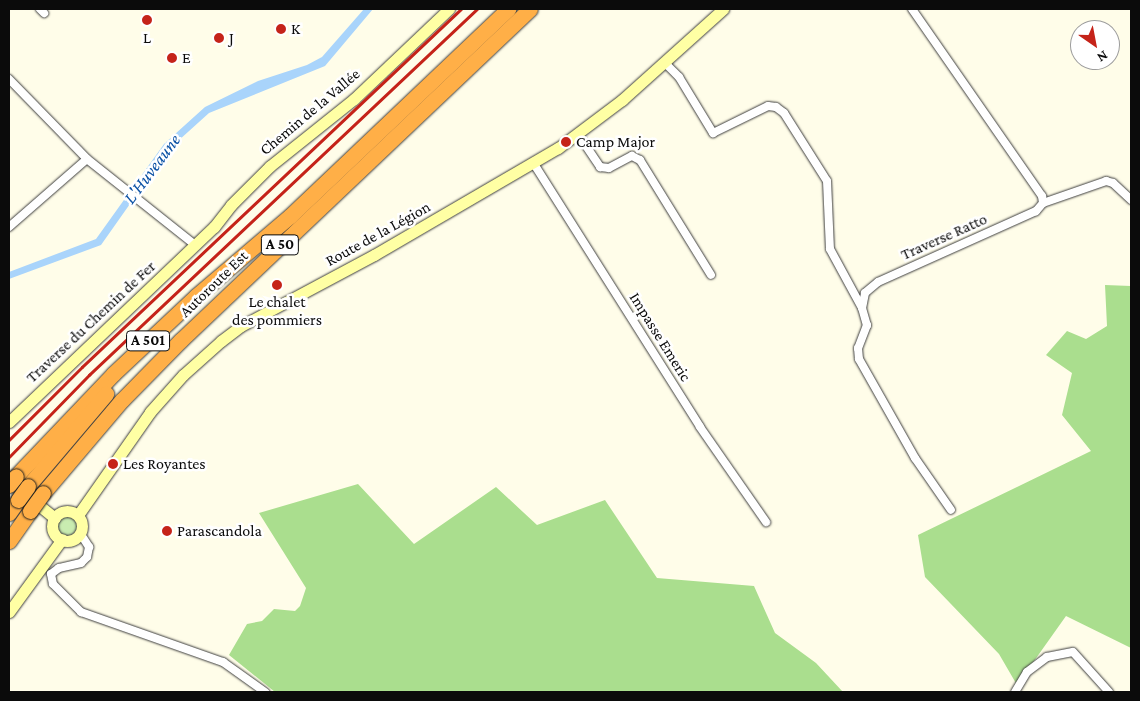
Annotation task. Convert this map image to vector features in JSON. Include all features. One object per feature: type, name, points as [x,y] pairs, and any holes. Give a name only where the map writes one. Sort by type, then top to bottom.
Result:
[{"type":"highway","name":"Autoroute Est","points":[[11,481],[113,374],[196,296],[290,216],[508,9]]},
{"type":"highway","name":"Autoroute Est","points":[[9,541],[43,493],[84,442],[163,358],[530,9]]},
{"type":"highway","name":"A 50","points":[[9,513],[70,434],[139,359],[290,216]]},
{"type":"main road","name":"Chemin de la Vallée","points":[[195,245],[270,166],[354,99],[449,9]]},
{"type":"main road","name":"Route de la Légion","points":[[78,515],[163,397],[228,336],[534,164],[578,134],[665,63],[723,9]]},
{"type":"main road","name":"Traverse du Chemin de Fer","points":[[9,422],[195,245]]},
{"type":"main road","points":[[11,481],[55,518]]},
{"type":"main road","points":[[65,511],[78,515],[82,524],[80,533],[74,539],[62,539],[53,531],[55,518],[65,511]]},
{"type":"main road","points":[[9,612],[62,539]]},
{"type":"street","points":[[912,9],[1042,196],[1043,203]]},
{"type":"street","points":[[665,63],[679,77],[713,132],[768,106],[776,107],[784,113],[827,181],[830,248],[862,308],[867,325],[857,353],[864,372],[915,458],[951,510]]},
{"type":"street","points":[[9,79],[87,159],[195,245]]},
{"type":"street","points":[[578,134],[600,167],[609,168],[632,156],[640,160],[711,276]]},
{"type":"street","points":[[9,227],[87,159]]},
{"type":"street","name":"Impasse Emeric","points":[[534,164],[700,427],[766,522]]},
{"type":"street","name":"Traverse Ratto","points":[[862,308],[865,293],[878,282],[1036,211],[1043,203],[1106,181],[1113,183],[1131,200]]},
{"type":"street","points":[[80,533],[89,547],[87,558],[81,563],[59,568],[51,574],[52,584],[81,612],[223,662],[265,692]]},
{"type":"street","points":[[1015,692],[1027,672],[1047,656],[1073,652],[1109,692]]},
{"type":"green space","points":[[1105,285],[1131,286],[1131,648],[1066,616],[1017,685],[999,654],[925,577],[918,535],[1091,451],[1062,415],[1072,373],[1046,355],[1067,331],[1086,339],[1107,326]]},
{"type":"green space","points":[[358,484],[414,544],[496,487],[537,525],[605,500],[657,578],[754,586],[775,633],[816,663],[843,692],[275,692],[229,655],[247,624],[262,621],[274,609],[295,611],[300,606],[306,588],[259,513]]},
{"type":"green space","points":[[67,516],[74,519],[77,526],[74,533],[67,536],[60,533],[57,526],[60,519]]},
{"type":"water","name":"L'Huveaune","points":[[364,9],[373,9],[325,66],[209,113],[168,150],[101,245],[9,279],[9,272],[96,239],[164,144],[205,107],[258,81],[307,65],[322,57]]},
{"type":"railway","points":[[9,440],[82,367],[461,9]]},
{"type":"railway","points":[[9,457],[89,375],[477,9]]},
{"type":"place","name":"L","points":[[147,20]]},
{"type":"place","name":"K","points":[[281,29]]},
{"type":"place","name":"J","points":[[219,38]]},
{"type":"place","name":"E","points":[[172,58]]},
{"type":"place","name":"Camp Major","points":[[566,142]]},
{"type":"place","name":"Le chalet des pommiers","points":[[277,285]]},
{"type":"place","name":"Les Royantes","points":[[113,464]]},
{"type":"place","name":"Parascandola","points":[[167,531]]}]
